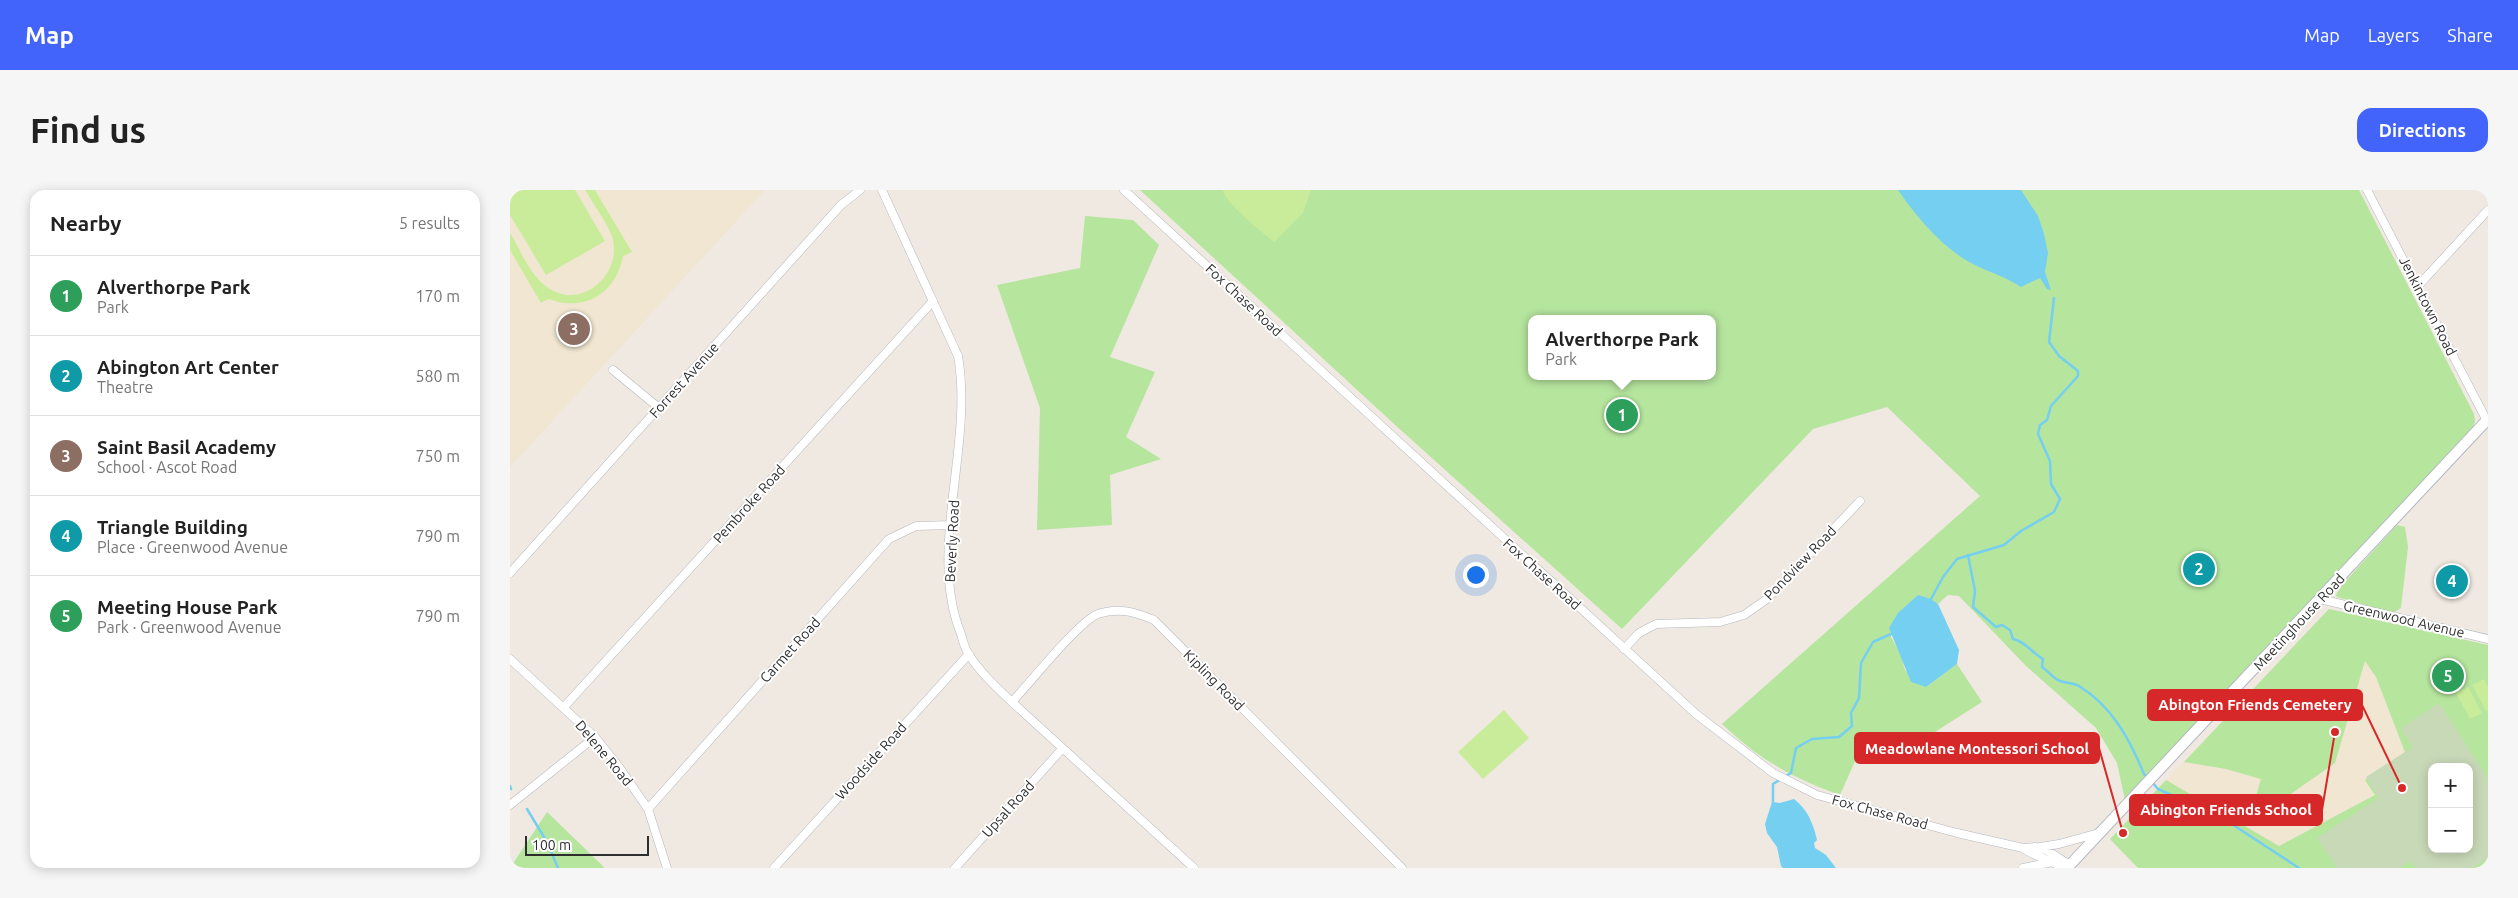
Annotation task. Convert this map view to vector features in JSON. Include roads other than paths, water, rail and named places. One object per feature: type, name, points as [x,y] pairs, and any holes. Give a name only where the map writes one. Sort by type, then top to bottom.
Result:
[{"type":"street","name":"Forrest Avenue","points":[[510,573],[841,205],[860,190]]},
{"type":"street","name":"Beverly Road","points":[[882,190],[958,356],[962,377],[963,406],[948,565],[950,597],[956,623],[968,654],[1012,702],[1194,868]]},
{"type":"street","name":"Fox Chase Road","points":[[1124,190],[1624,649],[1713,728],[1773,774],[1817,795],[1899,818],[2023,848],[2066,843],[2103,832]]},
{"type":"street","name":"Jenkintown Road","points":[[2367,190],[2488,421]]},
{"type":"street","points":[[2418,286],[2488,210]]},
{"type":"street","name":"Pembroke Road","points":[[564,707],[933,301]]},
{"type":"street","points":[[613,370],[659,408]]},
{"type":"street","name":"Meetinghouse Road","points":[[2066,867],[2103,832],[2488,421]]},
{"type":"street","name":"Pondview Road","points":[[1624,649],[1639,633],[1656,624],[1720,622],[1744,615],[1767,599],[1860,501]]},
{"type":"street","name":"Carmet Road","points":[[648,809],[888,540],[916,526],[952,525]]},
{"type":"street","name":"Greenwood Avenue","points":[[2320,599],[2488,639]]},
{"type":"street","name":"Kipling Road","points":[[1012,702],[1081,626],[1097,614],[1114,610],[1135,612],[1154,620],[1402,868]]},
{"type":"street","name":"Woodside Road","points":[[774,868],[968,654]]},
{"type":"street","name":"Delene Road","points":[[510,658],[564,707],[595,738],[620,767],[648,809],[667,868]]},
{"type":"street","points":[[510,805],[595,738]]},
{"type":"street","name":"Upsal Road","points":[[955,868],[1062,749]]},
{"type":"street","points":[[2036,847],[2048,851],[2066,867]]},
{"type":"street","name":"Fox Chase Road","points":[[2023,848],[2029,853],[2041,855],[2066,867]]},
{"type":"street","points":[[2023,868],[2053,862]]},
{"type":"water","points":[[1898,190],[2021,190],[2038,216],[2044,234],[2048,253],[2045,272],[2051,290],[2047,289],[2040,278],[2021,287],[1967,261],[1934,234],[1914,212]]},
{"type":"water","points":[[1918,595],[1931,599],[1938,604],[1959,650],[1957,664],[1926,687],[1911,682],[1889,628],[1898,613]]},
{"type":"water","points":[[1794,799],[1803,808],[1812,822],[1817,840],[1814,843],[1815,848],[1826,855],[1836,868],[1783,868],[1781,866],[1777,847],[1767,833],[1765,824],[1772,802],[1780,803]]},
{"type":"waterway","points":[[1931,599],[1943,577],[1957,559],[2004,545],[2021,531],[2054,512],[2060,499],[2051,484],[2050,461],[2038,434],[2040,425],[2047,420],[2051,406],[2078,376],[2078,371],[2059,356],[2049,342],[2054,298]]},
{"type":"waterway","points":[[1968,555],[1975,591],[1973,607],[1996,627],[2002,625],[2010,630],[2013,639],[2021,642],[2043,659],[2042,667],[2056,679],[2079,686],[2101,703],[2126,736],[2144,774],[2148,778]]},
{"type":"waterway","points":[[1773,803],[1773,784],[1791,773],[1796,748],[1812,739],[1839,737],[1852,726],[1851,713],[1859,698],[1861,663],[1873,642],[1891,634]]},
{"type":"waterway","points":[[2152,782],[2158,789],[2221,817],[2299,868]]},
{"type":"waterway","points":[[527,809],[547,842],[558,868]]},
{"type":"place","name":"Saint Basil Academy","points":[[574,329]]},
{"type":"place","name":"Alverthorpe Park","points":[[1622,415]]},
{"type":"place","name":"Abington Art Center","points":[[2199,569]]},
{"type":"place","name":"Triangle Building","points":[[2452,581]]},
{"type":"place","name":"Meeting House Park","points":[[2448,676]]},
{"type":"place","name":"Abington Friends School","points":[[2335,732]]},
{"type":"place","name":"Abington Friends Cemetery","points":[[2402,788]]},
{"type":"place","name":"Meadowlane Montessori School","points":[[2123,833]]}]
